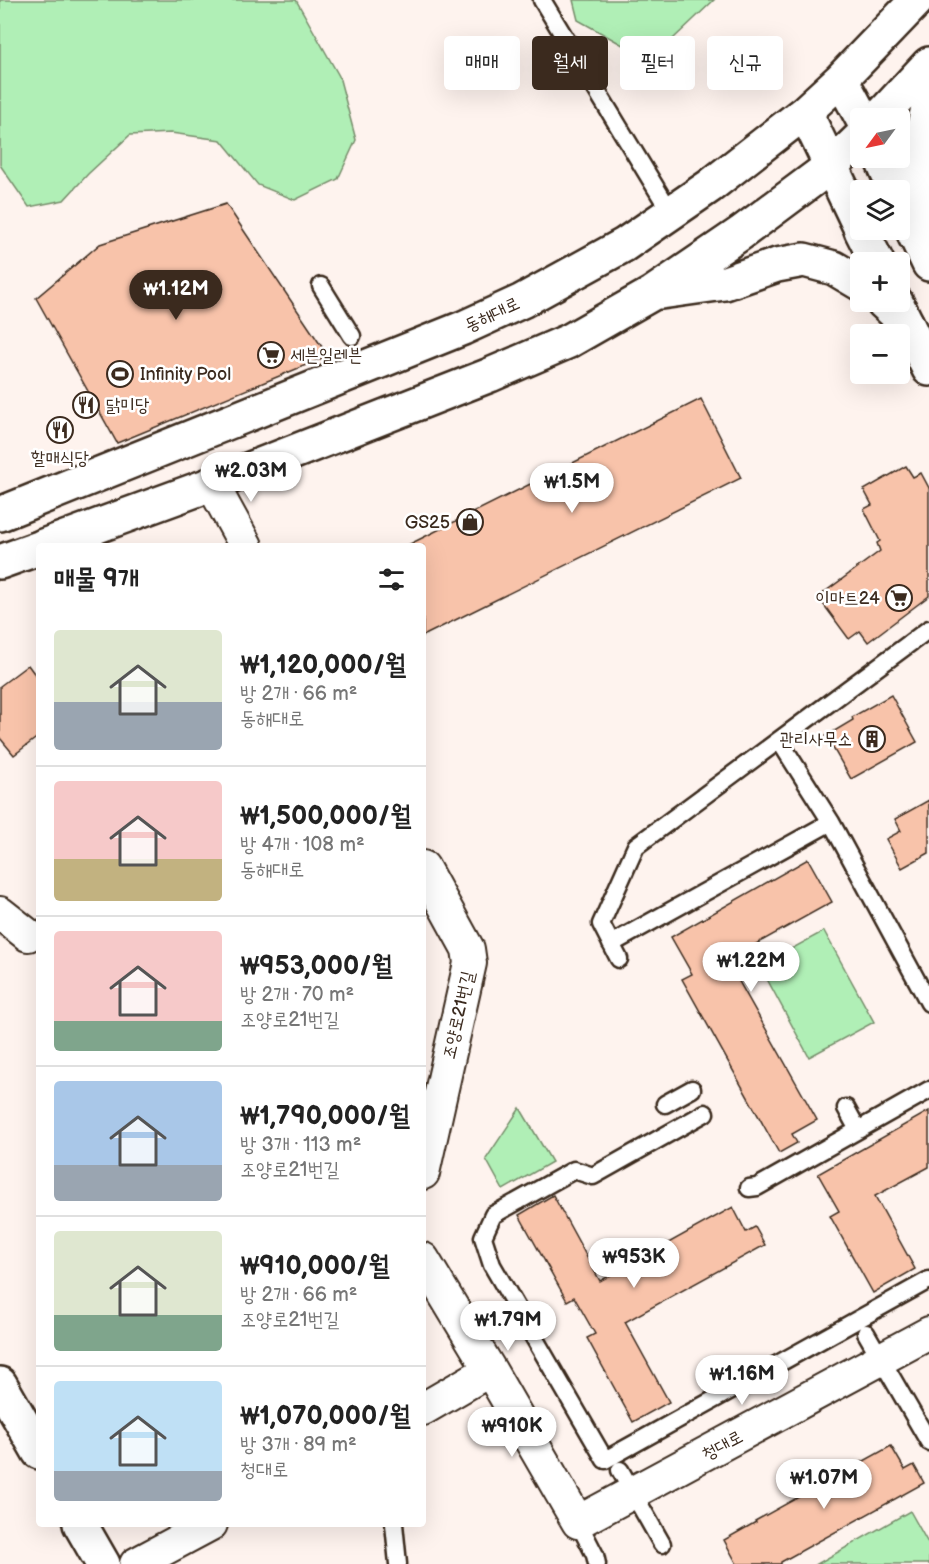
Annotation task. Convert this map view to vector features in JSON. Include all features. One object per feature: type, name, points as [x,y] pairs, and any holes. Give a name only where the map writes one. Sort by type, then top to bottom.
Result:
[{"type":"main road","name":"동해대로","points":[[0,514],[463,328],[522,301],[624,245],[710,186],[805,112],[841,79],[917,0]]},
{"type":"main road","points":[[888,108],[929,64]]},
{"type":"main road","points":[[841,79],[857,108]]},
{"type":"main road","points":[[922,250],[918,152],[929,104]]},
{"type":"main road","points":[[805,112],[850,206]]},
{"type":"main road","points":[[51,543],[212,484],[546,352],[592,329],[653,293],[741,233],[831,166],[850,148]]},
{"type":"main road","points":[[910,224],[922,250]]},
{"type":"main road","points":[[653,293],[725,283],[777,265],[804,260],[834,268],[850,277]]},
{"type":"main road","points":[[901,313],[929,369]]},
{"type":"main road","points":[[0,562],[36,549]]},
{"type":"main road","points":[[0,1384],[36,1447]]},
{"type":"main road","points":[[82,1527],[103,1564]]},
{"type":"street","points":[[212,484],[244,543]]},
{"type":"street","name":"조양로21번길","points":[[426,872],[468,949],[470,963],[426,1160]]},
{"type":"street","points":[[0,914],[33,932]]},
{"type":"street","points":[[426,1264],[578,1522]]},
{"type":"street","name":"청대로","points":[[578,1522],[627,1482],[874,1346],[929,1332]]},
{"type":"street","points":[[426,1407],[490,1370]]},
{"type":"street","points":[[136,1564],[205,1527]]},
{"type":"lane","points":[[542,0],[671,213]]},
{"type":"lane","points":[[321,286],[352,336]]},
{"type":"lane","points":[[620,959],[602,924],[636,846],[929,629]]},
{"type":"lane","points":[[779,740],[831,822],[929,1003]]},
{"type":"lane","points":[[611,944],[831,822]]},
{"type":"lane","points":[[665,1104],[692,1089]]},
{"type":"lane","points":[[749,1188],[757,1188],[929,1090]]},
{"type":"lane","points":[[846,1108],[858,1130]]},
{"type":"lane","points":[[705,1113],[593,1176],[574,1170],[503,1209],[493,1215],[483,1237],[492,1265],[606,1460],[929,1280]]},
{"type":"lane","points":[[874,1346],[929,1442]]},
{"type":"lane","points":[[627,1482],[662,1545]]},
{"type":"lane","points":[[578,1522],[595,1555],[597,1564]]},
{"type":"lane","points":[[394,1527],[398,1564]]},
{"type":"green space","points":[[0,0],[296,0],[339,76],[356,140],[338,179],[295,200],[258,185],[221,140],[171,133],[130,135],[64,200],[29,207],[0,165]]},
{"type":"green space","points":[[573,0],[714,0],[676,36],[620,36],[620,43],[578,20]]},
{"type":"green space","points":[[824,931],[874,1022],[809,1057],[760,966]]},
{"type":"green space","points":[[520,1108],[552,1162],[503,1190],[486,1159]]},
{"type":"green space","points":[[910,1511],[929,1545],[929,1564],[817,1564]]},
{"type":"building","points":[[226,204],[328,356],[117,443],[36,298],[100,244]]},
{"type":"building","points":[[701,399],[741,478],[426,635],[426,543],[412,543]]},
{"type":"building","points":[[906,466],[913,477],[921,473],[929,488],[929,596],[868,642],[860,631],[849,639],[818,597],[880,551],[877,543],[880,541],[864,509],[872,505],[864,490]]},
{"type":"building","points":[[28,665],[36,676],[36,738],[14,755],[0,738],[0,686]]},
{"type":"building","name":"관리사무소","points":[[891,695],[917,742],[851,779],[826,736],[853,720],[852,717]]},
{"type":"building","points":[[929,800],[929,853],[902,868],[886,839],[901,831],[895,819]]},
{"type":"building","points":[[808,859],[832,902],[727,960],[817,1120],[792,1134],[797,1143],[779,1153],[682,979],[692,974],[671,937]]},
{"type":"building","points":[[929,1111],[929,1167],[875,1196],[915,1269],[873,1293],[830,1216],[839,1211],[818,1174]]},
{"type":"building","points":[[553,1195],[600,1281],[733,1207],[746,1232],[755,1227],[765,1245],[625,1322],[669,1402],[633,1422],[587,1338],[595,1334],[574,1297],[567,1301],[519,1215]]},
{"type":"building","points":[[891,1446],[905,1470],[914,1465],[924,1483],[781,1564],[737,1564],[724,1540]]},
{"type":"place","name":"세븐일레븐","points":[[271,355]]},
{"type":"place","name":"Infinity Pool","points":[[120,374]]},
{"type":"place","name":"닭미당","points":[[86,405]]},
{"type":"place","name":"할매식당","points":[[60,430]]},
{"type":"place","name":"GS25","points":[[470,522]]},
{"type":"place","name":"이마트24","points":[[899,598]]},
{"type":"place","name":"관리사무소","points":[[872,739]]}]
